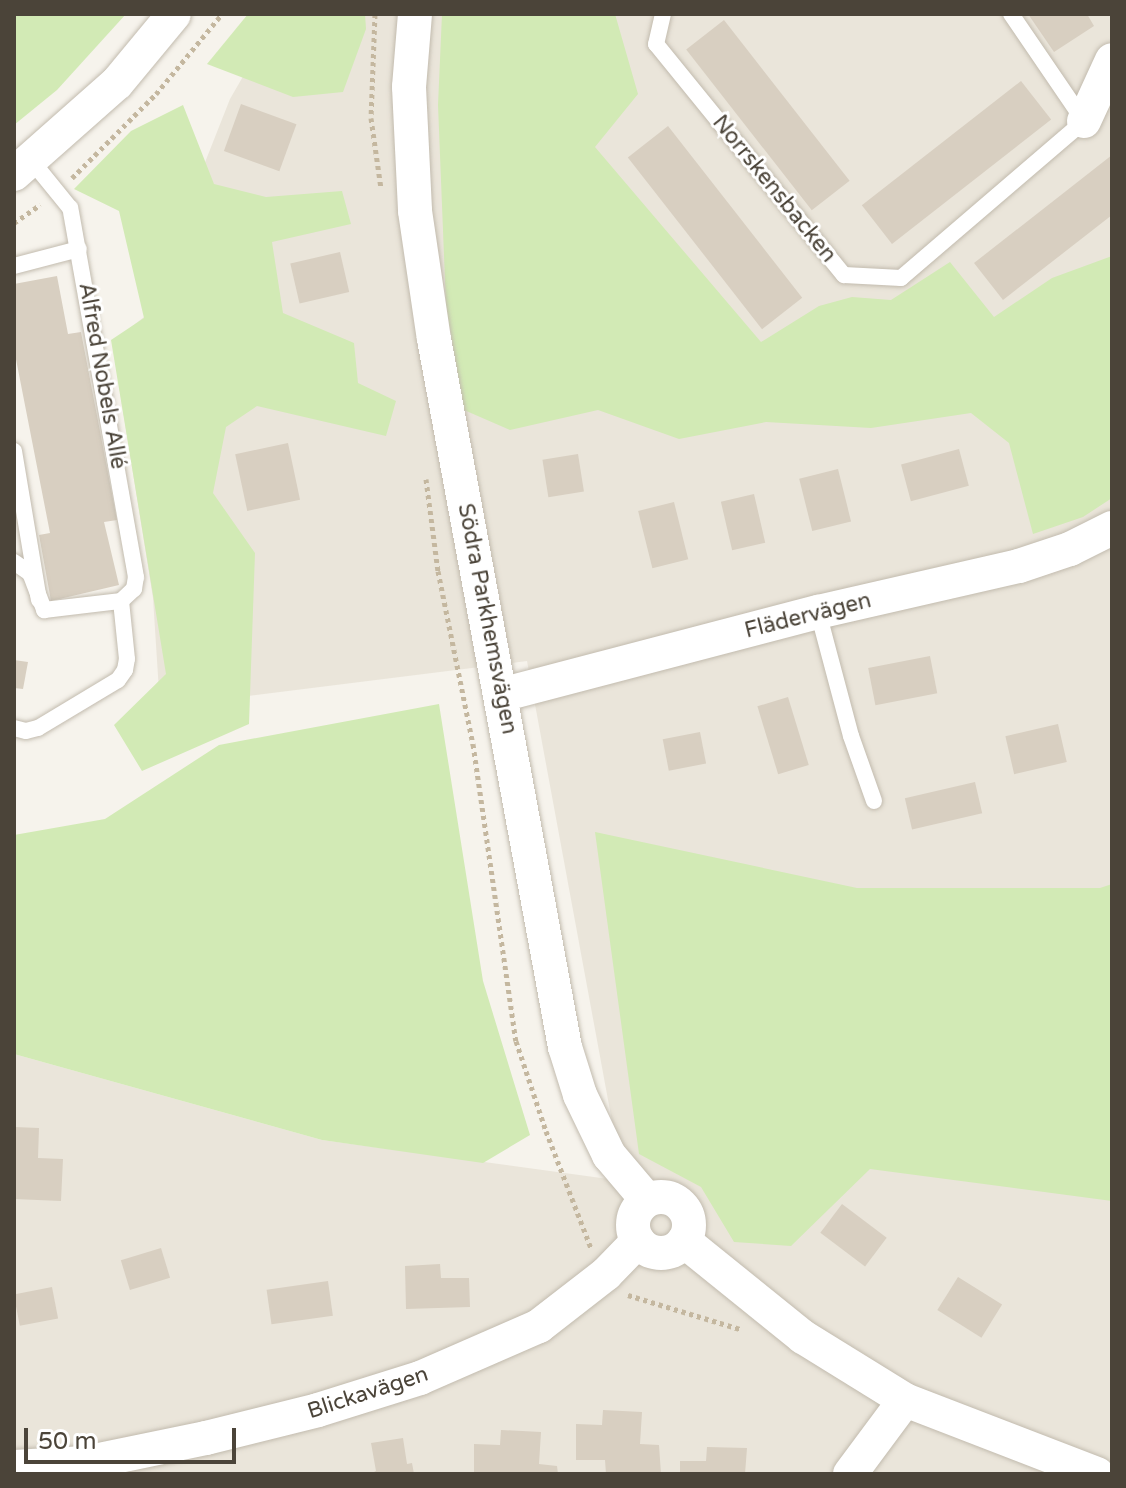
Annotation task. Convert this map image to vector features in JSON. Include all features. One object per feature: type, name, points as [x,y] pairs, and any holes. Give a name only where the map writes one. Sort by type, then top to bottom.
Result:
[{"type":"street","name":"Alfred Nobels Allé","points":[[23,167],[117,83],[174,14]]},
{"type":"street","name":"Södra Parkhemsvägen","points":[[415,14],[409,87],[411,185],[434,339],[565,1047],[580,1095],[609,1155],[647,1200]]},
{"type":"street","name":"Norrskensbacken","points":[[1084,121],[1112,60]]},
{"type":"street","name":"Flädervägen","points":[[501,695],[818,612],[1019,566],[1070,549],[1112,528]]},
{"type":"street","points":[[665,1197],[680,1204],[689,1222],[684,1241],[663,1253],[651,1251],[638,1241],[633,1220],[647,1200],[665,1197]]},
{"type":"street","name":"Blickavägen","points":[[14,1467],[103,1460],[206,1438],[318,1410],[420,1378],[539,1326],[606,1274],[638,1241]]},
{"type":"street","points":[[684,1241],[803,1337],[905,1400],[1097,1474]]},
{"type":"street","points":[[850,1474],[905,1400]]},
{"type":"lane","name":"Norrskensbacken","points":[[663,14],[656,44],[844,275],[901,278],[1084,121]]},
{"type":"lane","points":[[1011,14],[1084,121]]},
{"type":"lane","name":"Alfred Nobels Allé","points":[[14,728],[26,731],[38,728],[118,680],[125,670],[127,659],[121,601],[134,589],[136,577],[70,208],[57,193],[23,167]]},
{"type":"lane","points":[[14,266],[79,249]]},
{"type":"lane","points":[[14,451],[39,600]]},
{"type":"lane","points":[[14,562],[30,573],[44,610],[121,601]]},
{"type":"lane","points":[[818,612],[851,736],[874,801]]},
{"type":"path","points":[[14,223],[57,193],[156,94],[222,14]]},
{"type":"path","points":[[621,1289],[630,1297],[738,1327],[750,1336]]},
{"type":"shaded area","points":[[279,14],[1112,14],[1112,1474],[14,1474],[14,1054],[322,1140],[623,1181],[527,661],[160,707],[153,598],[112,342],[144,317],[230,99]]},
{"type":"green space","points":[[14,14],[126,14],[57,90],[14,125]]},
{"type":"green space","points":[[248,14],[365,14],[366,29],[343,92],[293,97],[207,64]]},
{"type":"green space","points":[[442,14],[615,14],[638,94],[595,147],[761,342],[819,306],[852,297],[891,300],[950,262],[994,317],[1052,278],[1112,256],[1112,498],[1083,517],[1033,534],[1009,443],[971,413],[871,428],[766,422],[679,439],[598,410],[510,430],[464,410],[446,306],[438,105]]},
{"type":"green space","points":[[183,105],[214,184],[266,197],[342,191],[351,224],[272,242],[283,313],[354,343],[358,383],[396,401],[386,436],[257,406],[226,427],[213,493],[255,553],[249,724],[142,771],[114,725],[166,674],[111,340],[144,318],[119,211],[74,189],[131,131]]},
{"type":"green space","points":[[439,704],[483,981],[530,1135],[483,1163],[322,1140],[14,1054],[14,835],[105,819],[219,745]]},
{"type":"green space","points":[[595,832],[857,888],[1100,888],[1112,884],[1112,1201],[870,1169],[791,1246],[734,1242],[701,1187],[639,1154]]},
{"type":"building","points":[[1028,14],[1087,14],[1094,26],[1054,52]]},
{"type":"building","points":[[724,20],[850,181],[812,210],[686,50]]},
{"type":"building","points":[[1021,81],[1051,120],[892,244],[862,205]]},
{"type":"building","points":[[241,104],[296,124],[279,171],[224,151]]},
{"type":"building","points":[[668,126],[802,298],[762,329],[628,157]]},
{"type":"building","points":[[1112,155],[1112,215],[1003,300],[974,263]]},
{"type":"building","points":[[340,252],[349,292],[300,303],[290,263]]},
{"type":"building","points":[[57,276],[68,334],[81,332],[117,520],[104,522],[119,585],[51,601],[39,535],[50,533],[14,349],[14,284]]},
{"type":"building","points":[[288,443],[300,500],[247,511],[235,454]]},
{"type":"building","points":[[959,449],[969,486],[911,501],[901,465]]},
{"type":"building","points":[[578,454],[584,492],[548,497],[542,460]]},
{"type":"building","points":[[838,469],[851,521],[812,531],[799,479]]},
{"type":"building","points":[[754,494],[765,543],[732,550],[721,502]]},
{"type":"building","points":[[674,502],[688,559],[652,568],[638,511]]},
{"type":"building","points":[[930,656],[937,693],[875,705],[868,668]]},
{"type":"building","points":[[14,660],[28,662],[23,689],[14,688]]},
{"type":"building","points":[[788,697],[809,765],[778,774],[757,706]]},
{"type":"building","points":[[1058,724],[1067,762],[1014,774],[1005,736]]},
{"type":"building","points":[[700,732],[706,763],[669,771],[663,739]]},
{"type":"building","points":[[975,782],[982,813],[912,829],[905,798]]},
{"type":"building","points":[[14,1127],[39,1128],[38,1158],[63,1159],[61,1201],[14,1199]]},
{"type":"building","points":[[842,1204],[887,1238],[865,1266],[820,1233]]},
{"type":"building","points":[[161,1248],[170,1278],[130,1290],[121,1260]]},
{"type":"building","points":[[440,1264],[441,1278],[469,1278],[470,1307],[406,1309],[405,1266]]},
{"type":"building","points":[[958,1277],[1002,1305],[981,1338],[937,1310]]},
{"type":"building","points":[[328,1281],[333,1316],[271,1324],[267,1290]]},
{"type":"building","points":[[52,1287],[58,1318],[20,1326],[14,1294]]},
{"type":"building","points":[[603,1410],[642,1412],[640,1444],[659,1445],[661,1474],[606,1474],[605,1460],[576,1460],[576,1424],[602,1425]]},
{"type":"building","points":[[501,1430],[541,1432],[539,1464],[557,1466],[558,1474],[474,1474],[474,1444],[500,1445]]},
{"type":"building","points":[[403,1438],[407,1464],[412,1463],[414,1474],[370,1474],[376,1471],[371,1443]]},
{"type":"building","points":[[707,1447],[747,1448],[745,1474],[680,1474],[680,1461],[706,1461]]}]
